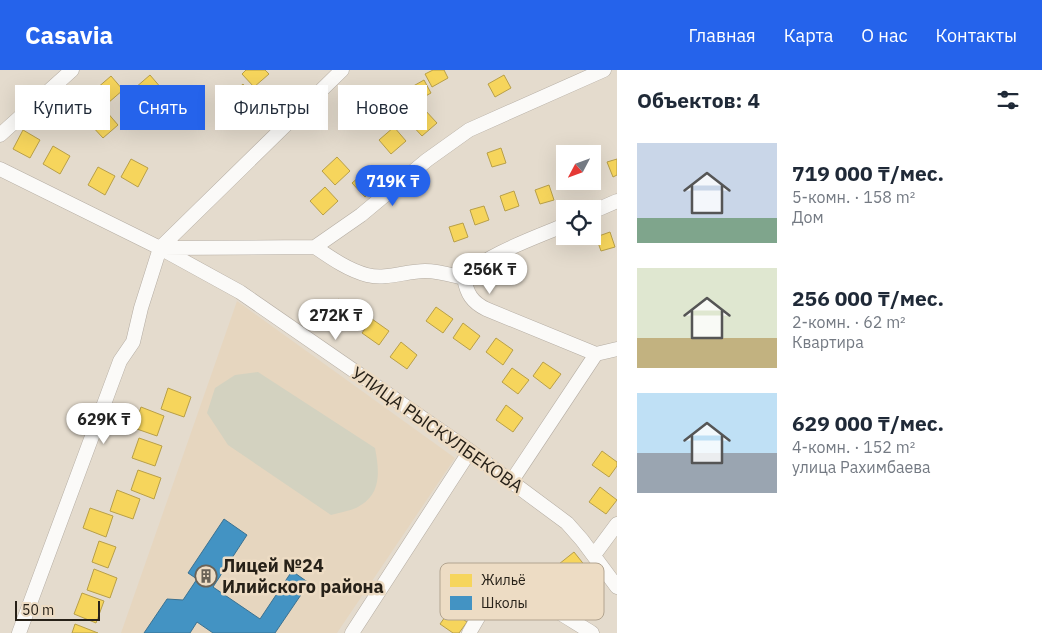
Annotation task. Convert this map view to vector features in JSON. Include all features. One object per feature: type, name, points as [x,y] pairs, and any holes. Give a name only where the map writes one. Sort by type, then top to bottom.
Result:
[{"type":"street","points":[[0,135],[72,70]]},
{"type":"street","points":[[19,633],[120,362],[133,342],[141,308],[160,248],[342,70]]},
{"type":"street","points":[[160,248],[315,247],[361,215],[427,160],[470,130],[604,70]]},
{"type":"street","name":"УЛИЦА РЫСКУЛБЕКОВА","points":[[0,169],[160,248],[240,292],[470,451],[568,523],[600,563]]},
{"type":"street","points":[[601,208],[617,201]]},
{"type":"street","points":[[464,278],[471,270],[484,261],[556,229]]},
{"type":"street","points":[[315,247],[340,264],[367,275],[384,277],[424,271],[439,272],[464,278]]},
{"type":"street","points":[[464,278],[468,295],[486,309],[596,354],[617,348]]},
{"type":"street","points":[[511,482],[596,354]]},
{"type":"street","points":[[352,633],[470,451]]},
{"type":"street","points":[[594,555],[617,524]]},
{"type":"street","name":"УЛИЦА РЫСКУЛБЕКОВА","points":[[604,569],[617,587]]},
{"type":"street","points":[[469,633],[477,620]]},
{"type":"street","points":[[570,620],[592,633]]},
{"type":"shaded area","points":[[237,301],[455,458],[337,633],[121,633]]},
{"type":"green space","points":[[258,372],[375,448],[377,480],[373,494],[368,500],[354,509],[331,515],[228,445],[207,413],[215,388],[235,375]]},
{"type":"building: Жильё","points":[[246,70],[265,70],[269,74],[256,85],[252,85],[242,74]]},
{"type":"building: Жильё","points":[[433,70],[444,70],[448,78],[432,87],[425,74]]},
{"type":"building: Жильё","points":[[150,75],[159,85],[138,85]]},
{"type":"building: Жильё","points":[[504,75],[511,88],[495,97],[488,84]]},
{"type":"building: Жильё","points":[[111,76],[120,86],[120,93],[110,101],[110,85],[101,85]]},
{"type":"building: Жильё","points":[[424,80],[427,85],[415,85]]},
{"type":"building: Жильё","points":[[427,86],[431,93],[427,95]]},
{"type":"building: Жильё","points":[[427,112],[437,123],[422,136],[416,130],[427,130]]},
{"type":"building: Жильё","points":[[110,116],[118,125],[103,138],[96,130],[110,130]]},
{"type":"building: Жильё","points":[[23,130],[40,140],[30,158],[13,149]]},
{"type":"building: Жильё","points":[[391,130],[397,130],[406,141],[391,154],[379,140]]},
{"type":"building: Жильё","points":[[53,146],[70,156],[60,174],[43,164]]},
{"type":"building: Жильё","points":[[501,148],[506,163],[492,167],[487,153]]},
{"type":"building: Жильё","points":[[337,157],[350,171],[335,185],[322,171]]},
{"type":"building: Жильё","points":[[131,159],[148,168],[138,187],[121,177]]},
{"type":"building: Жильё","points":[[617,159],[617,175],[613,177],[607,162]]},
{"type":"building: Жильё","points":[[98,167],[115,176],[105,195],[88,185]]},
{"type":"building: Жильё","points":[[367,170],[380,183],[365,197],[352,183]]},
{"type":"building: Жильё","points":[[549,185],[554,200],[540,204],[535,190]]},
{"type":"building: Жильё","points":[[325,187],[338,201],[323,215],[310,201]]},
{"type":"building: Жильё","points":[[514,191],[519,206],[505,211],[500,196]]},
{"type":"building: Жильё","points":[[484,206],[489,220],[475,225],[470,210]]},
{"type":"building: Жильё","points":[[463,223],[468,237],[454,242],[449,227]]},
{"type":"building: Жильё","points":[[610,232],[615,247],[601,251],[599,245],[601,245],[601,235]]},
{"type":"building: Жильё","points":[[338,299],[354,311],[344,325],[327,313]]},
{"type":"building: Жильё","points":[[436,307],[453,319],[443,333],[426,321]]},
{"type":"building: Жильё","points":[[372,319],[389,331],[379,345],[362,333]]},
{"type":"building: Жильё","points":[[463,323],[480,336],[470,350],[453,338]]},
{"type":"building: Жильё","points":[[496,338],[513,350],[503,365],[486,352]]},
{"type":"building: Жильё","points":[[401,342],[417,355],[407,369],[390,357]]},
{"type":"building: Жильё","points":[[543,362],[561,374],[550,389],[533,376]]},
{"type":"building: Жильё","points":[[512,368],[529,380],[518,394],[502,382]]},
{"type":"building: Жильё","points":[[168,388],[191,397],[184,417],[161,409]]},
{"type":"building: Жильё","points":[[506,405],[523,418],[513,432],[496,420]]},
{"type":"building: Жильё","points":[[141,407],[164,416],[157,436],[134,428]]},
{"type":"building: Жильё","points":[[139,438],[162,446],[155,466],[132,458]]},
{"type":"building: Жильё","points":[[602,451],[617,462],[617,466],[609,477],[592,465]]},
{"type":"building: Жильё","points":[[138,470],[161,478],[154,499],[131,490]]},
{"type":"building: Жильё","points":[[600,487],[617,500],[606,514],[589,502]]},
{"type":"building: Жильё","points":[[117,490],[140,499],[133,519],[110,511]]},
{"type":"building: Жильё","points":[[90,508],[113,516],[106,537],[83,528]]},
{"type":"building: Жильё","points":[[99,541],[116,547],[108,568],[92,562]]},
{"type":"building: Жильё","points":[[574,552],[583,563],[560,563]]},
{"type":"building: Жильё","points":[[94,569],[117,578],[110,598],[87,590]]},
{"type":"building: Жильё","points":[[82,593],[104,601],[96,623],[74,614]]},
{"type":"building: Жильё","points":[[443,620],[464,620],[467,622],[459,633],[453,633],[440,624]]},
{"type":"building: Жильё","points":[[75,624],[98,633],[72,633]]},
{"type":"building: Школы","name":"Лицей №24 Илийского района","points":[[224,519],[247,535],[213,587],[260,619],[292,571],[309,583],[275,633],[213,633],[197,622],[190,633],[144,633],[167,599],[183,600],[197,579],[188,573]]},
{"type":"place","name":"Лицей №24 Илийского района","points":[[206,576]]}]
